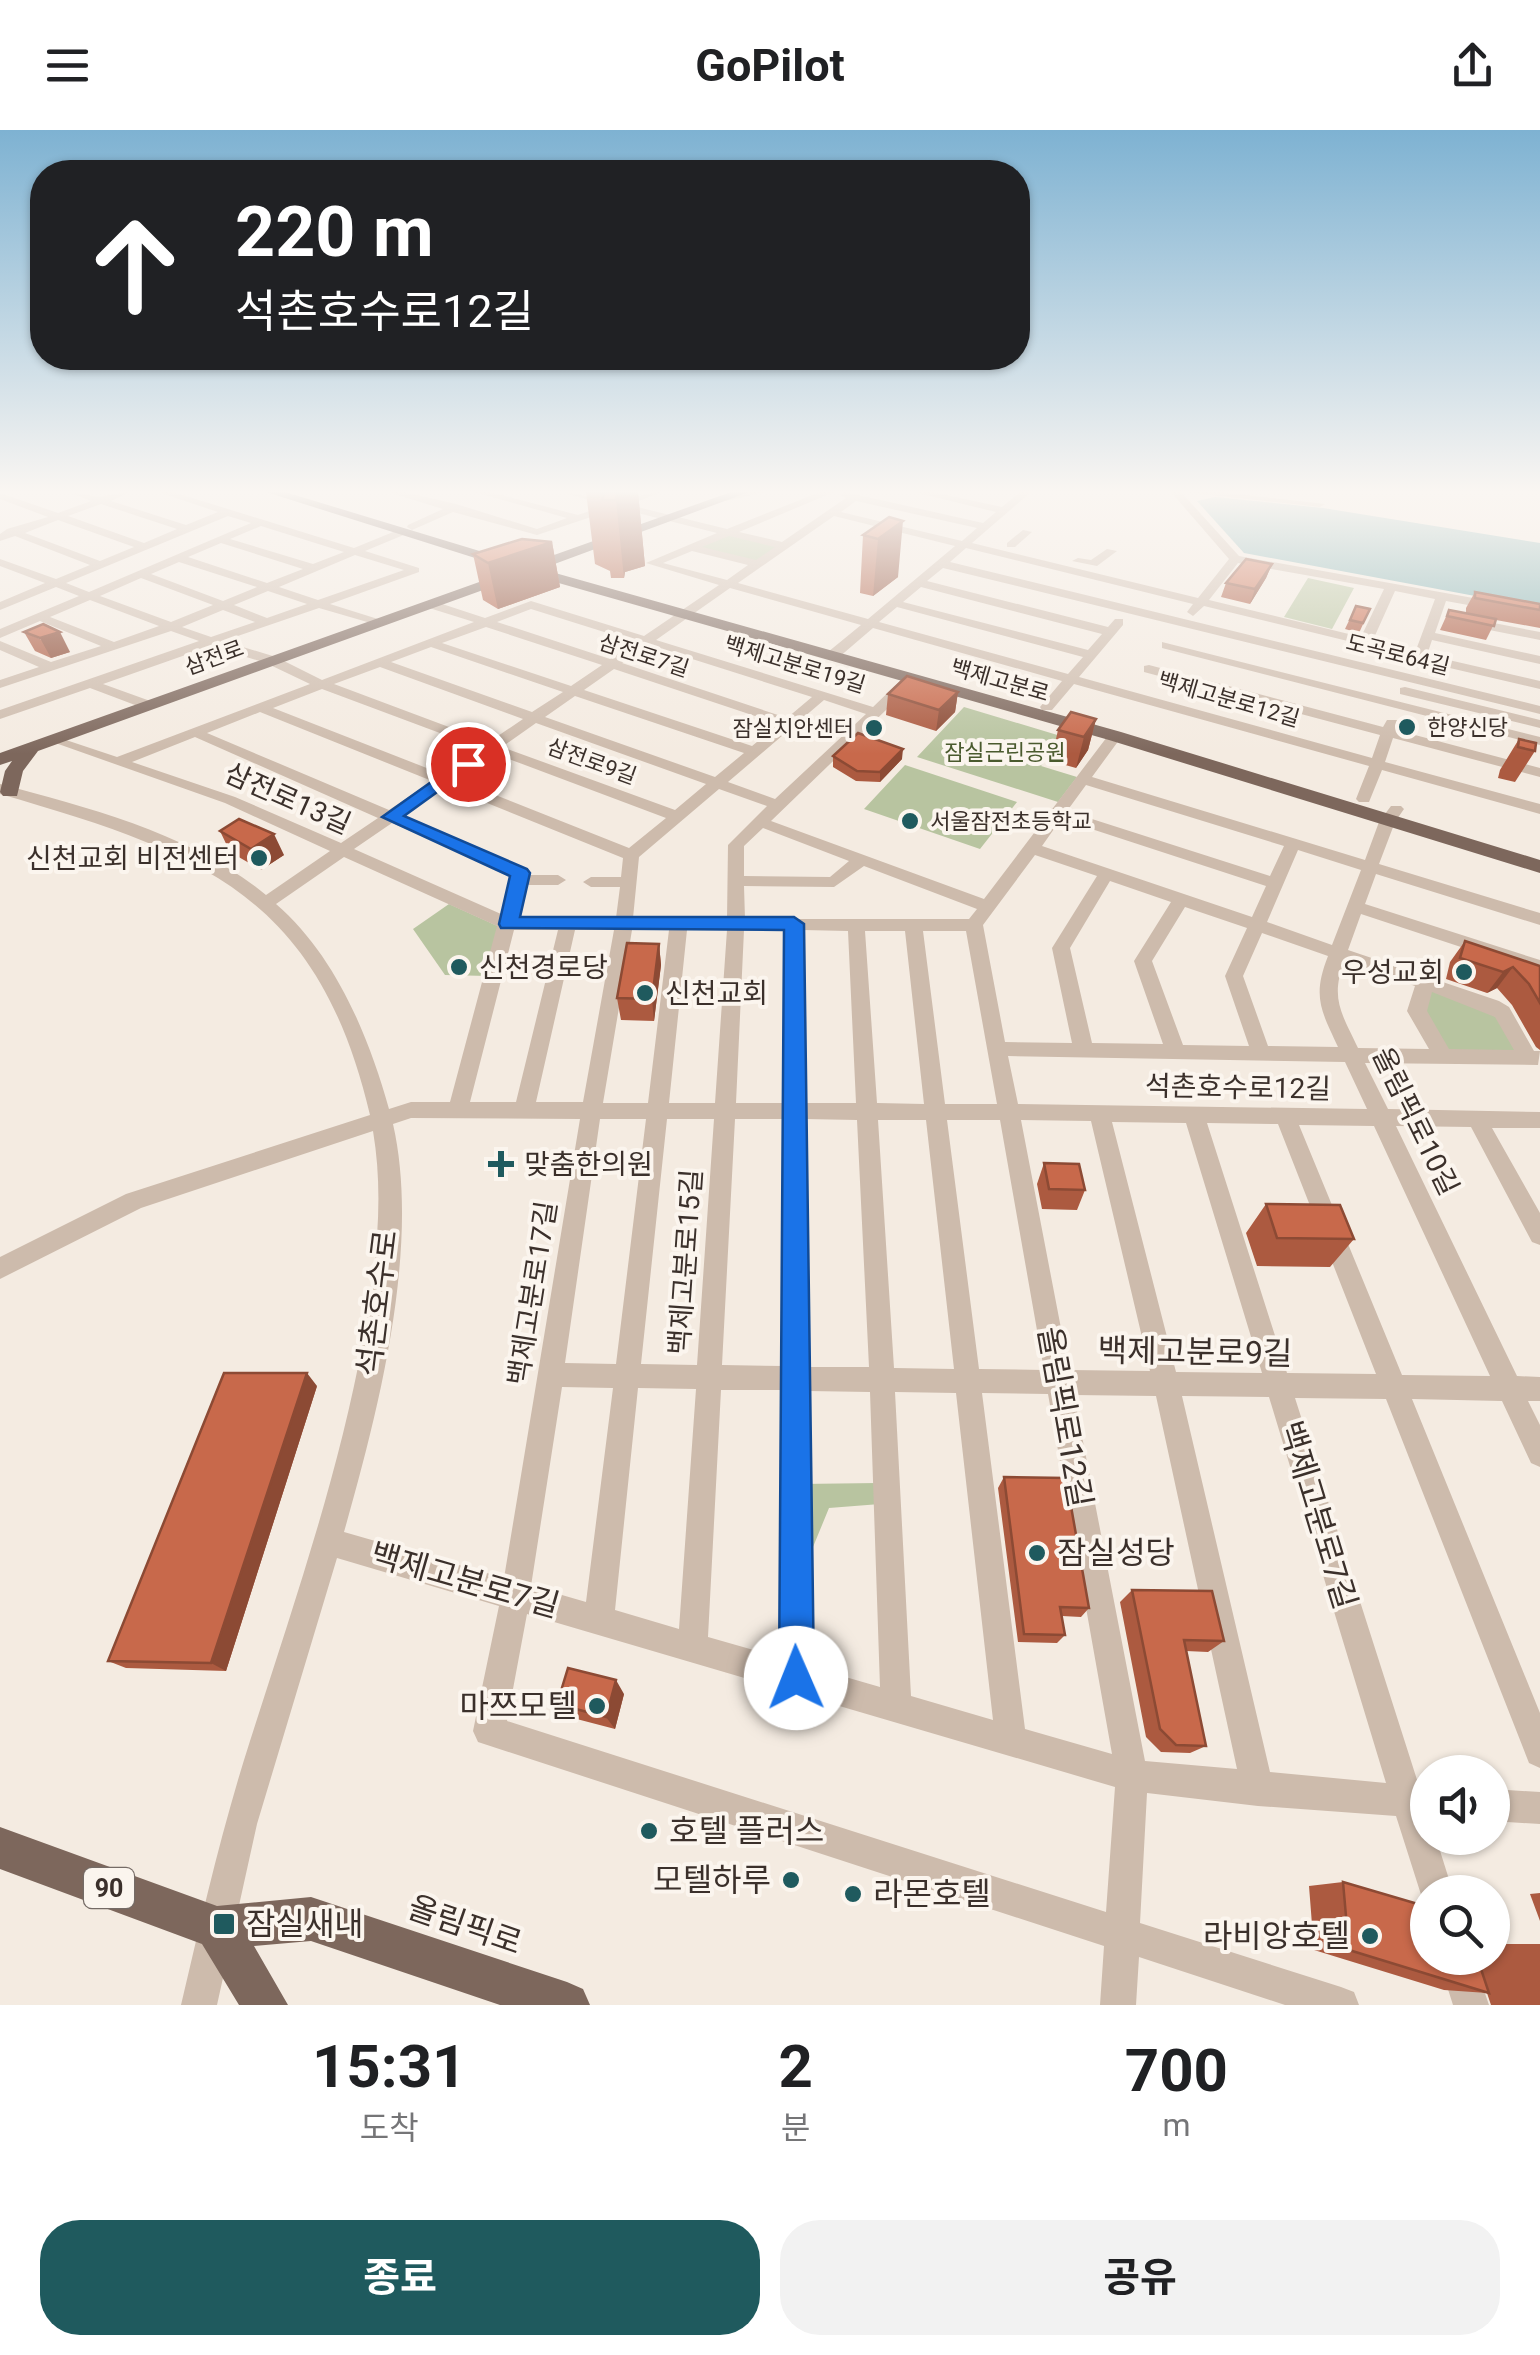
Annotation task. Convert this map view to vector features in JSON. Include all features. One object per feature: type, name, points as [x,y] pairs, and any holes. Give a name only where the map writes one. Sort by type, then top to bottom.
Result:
[{"type":"main road","name":"삼전로","points":[[0,759],[501,580]]},
{"type":"main road","name":"백제고분로","points":[[576,580],[1047,707],[1364,799],[1391,815],[1540,866]]},
{"type":"main road","name":"백제고분로","points":[[837,652],[911,678],[1391,815],[1540,853]]},
{"type":"main road","points":[[5,791],[14,771],[32,748]]},
{"type":"main road","name":"올림픽로","points":[[0,1848],[217,1928],[311,1919],[566,2005]]},
{"type":"main road","points":[[217,1928],[265,2005]]},
{"type":"street","name":"삼전로9길","points":[[46,580],[271,660],[321,684],[678,817]]},
{"type":"street","points":[[2,604],[64,580]]},
{"type":"street","points":[[0,634],[128,580]]},
{"type":"street","points":[[155,580],[267,622]]},
{"type":"street","points":[[245,580],[377,623]]},
{"type":"street","points":[[0,684],[172,626],[286,580]]},
{"type":"street","points":[[0,715],[389,580]]},
{"type":"street","name":"백제고분로12길","points":[[717,580],[1540,809]]},
{"type":"street","points":[[265,903],[731,580]]},
{"type":"street","points":[[837,652],[924,580]]},
{"type":"street","name":"도곡로64길","points":[[1006,580],[1184,623],[1405,691],[1540,710]]},
{"type":"street","points":[[1109,580],[1540,684]]},
{"type":"street","points":[[1155,580],[1189,588]]},
{"type":"street","points":[[1130,695],[1218,580]]},
{"type":"street","points":[[1353,580],[1540,614]]},
{"type":"street","points":[[920,583],[1111,632]]},
{"type":"street","points":[[1366,641],[1391,586]]},
{"type":"street","points":[[1364,799],[1442,595]]},
{"type":"street","points":[[895,603],[1091,655]]},
{"type":"street","name":"삼전로7길","points":[[430,604],[789,723]]},
{"type":"street","name":"백제고분로19길","points":[[482,623],[530,605],[872,712]]},
{"type":"street","points":[[1047,707],[1130,610]]},
{"type":"street","points":[[1435,615],[1540,636]]},
{"type":"street","points":[[40,617],[113,646]]},
{"type":"street","points":[[117,762],[482,623]]},
{"type":"street","points":[[1428,635],[1540,660]]},
{"type":"street","points":[[430,643],[756,752]]},
{"type":"street","points":[[0,645],[148,705]]},
{"type":"street","name":"백제고분로12길","points":[[1167,645],[1405,691],[1540,724]]},
{"type":"street","points":[[378,662],[718,784],[769,814],[981,916],[1115,736]]},
{"type":"street","name":"백제고분로12길","points":[[1149,669],[1540,774]]},
{"type":"street","name":"백제고분로15길","points":[[694,1647],[736,923],[736,846],[911,678]]},
{"type":"street","name":"백제고분로12길","points":[[1405,691],[1540,741]]},
{"type":"street","points":[[259,707],[631,855],[822,695]]},
{"type":"street","points":[[194,732],[520,873],[458,1110]]},
{"type":"street","name":"삼전로13길","points":[[54,740],[230,800],[508,924],[913,925],[981,916]]},
{"type":"street","points":[[1083,779],[1540,920]]},
{"type":"street","name":"석촌호수로","points":[[5,791],[79,812],[202,859],[287,922],[322,968],[368,1064],[390,1176],[388,1258],[372,1365],[330,1542],[247,1801],[199,2005]]},
{"type":"street","points":[[1057,813],[1276,884]]},
{"type":"street","name":"올림픽로10길","points":[[1391,815],[1325,990],[1351,1054],[1540,1454]]},
{"type":"street","points":[[1262,1053],[1234,976],[1292,844]]},
{"type":"street","points":[[1032,848],[1502,1012],[1534,1058]]},
{"type":"street","name":"백제고분로17길","points":[[518,1596],[591,1110],[624,923],[631,855]]},
{"type":"street","points":[[734,882],[834,882],[862,859]]},
{"type":"street","points":[[1084,1050],[1060,948],[1106,874]]},
{"type":"street","points":[[520,880],[558,880]]},
{"type":"street","points":[[591,882],[629,882]]},
{"type":"street","points":[[1175,1051],[1143,960],[1181,900]]},
{"type":"street","points":[[1357,906],[1540,967]]},
{"type":"street","name":"올림픽로12길","points":[[981,916],[1008,1112],[1132,1776],[1118,2005]]},
{"type":"street","points":[[658,1110],[678,923]]},
{"type":"street","points":[[524,1110],[568,924]]},
{"type":"street","points":[[794,924],[796,1678]]},
{"type":"street","points":[[856,924],[896,1709]]},
{"type":"street","points":[[913,925],[1011,1743]]},
{"type":"street","points":[[1425,983],[1418,1011],[1443,1056]]},
{"type":"street","points":[[997,1049],[1534,1058]]},
{"type":"street","name":"석촌호수로12길","points":[[0,1269],[134,1202],[411,1110],[1008,1112],[1540,1120]]},
{"type":"street","name":"백제고분로7길","points":[[599,1618],[658,1110]]},
{"type":"street","points":[[1099,1113],[1166,1384],[1258,1790]]},
{"type":"street","name":"백제고분로7길","points":[[1194,1114],[1278,1385],[1410,1778]]},
{"type":"street","points":[[1286,1115],[1540,1752]]},
{"type":"street","points":[[1477,1118],[1540,1235]]},
{"type":"street","name":"백제고분로9길","points":[[550,1375],[1540,1389]]},
{"type":"street","name":"백제고분로7길","points":[[330,1542],[1132,1776],[1410,1801]]},
{"type":"street","points":[[518,1596],[489,1731],[1341,2005]]},
{"type":"street","points":[[1510,1807],[1540,1808]]},
{"type":"street","points":[[1461,1975],[1471,2005]]},
{"type":"green space","points":[[1307,580],[1354,588],[1332,629],[1284,617]]},
{"type":"green space","name":"잠실근린공원","points":[[964,707],[1064,737],[1041,766],[1077,777],[1058,802],[917,757]]},
{"type":"green space","points":[[905,765],[1017,802],[980,849],[864,809]]},
{"type":"green space","points":[[449,904],[502,928],[488,976],[445,975],[413,929]]},
{"type":"green space","points":[[1428,988],[1499,1018],[1520,1055],[1445,1053],[1421,1014]]},
{"type":"green space","points":[[878,1483],[880,1504],[829,1508],[813,1547],[800,1549],[800,1484]]},
{"type":"water","points":[[1387,580],[1540,580],[1540,608]]},
{"type":"building","points":[[1229,580],[1261,580],[1255,589],[1226,583]]},
{"type":"building","points":[[1475,592],[1540,604],[1540,610],[1475,598]]},
{"type":"building","points":[[1356,606],[1370,609],[1363,623],[1350,620]]},
{"type":"building","points":[[1449,610],[1496,619],[1494,626],[1447,616]]},
{"type":"building","points":[[43,624],[60,632],[40,638],[24,632]]},
{"type":"building","points":[[907,676],[958,692],[939,710],[888,694]]},
{"type":"building","points":[[1071,712],[1096,719],[1084,737],[1058,730]]},
{"type":"building","points":[[858,733],[903,749],[880,772],[857,771],[833,756]]},
{"type":"building","points":[[1519,739],[1536,743],[1535,751],[1518,747]]},
{"type":"building","points":[[239,819],[274,834],[251,849],[220,831]]},
{"type":"building","points":[[1465,941],[1540,966],[1540,1003],[1513,967],[1503,972],[1460,958]]},
{"type":"building","points":[[627,943],[659,944],[652,999],[617,998]]},
{"type":"building","points":[[1044,1163],[1079,1164],[1085,1190],[1049,1189]]},
{"type":"building","points":[[1266,1204],[1340,1205],[1354,1239],[1277,1238]]},
{"type":"building","points":[[224,1373],[307,1373],[211,1663],[108,1661]]},
{"type":"building","name":"잠실성당","points":[[1004,1477],[1066,1478],[1089,1608],[1060,1607],[1065,1635],[1024,1634]]},
{"type":"building","points":[[1132,1590],[1212,1591],[1224,1641],[1184,1640],[1206,1746],[1176,1745],[1160,1729]]},
{"type":"building","points":[[568,1668],[616,1680],[606,1717],[557,1704]]},
{"type":"building","points":[[1343,1882],[1410,1902],[1410,1969],[1349,1950]]},
{"type":"building","points":[[1430,1975],[1483,1975],[1489,1993]]},
{"type":"place","name":"한양신당","points":[[1407,727]]},
{"type":"place","name":"잠실치안센터","points":[[874,728]]},
{"type":"place","name":"서울잠전초등학교","points":[[910,821]]},
{"type":"place","name":"신천교회 비전센터","points":[[259,858]]},
{"type":"place","name":"신천경로당","points":[[459,967]]},
{"type":"place","name":"우성교회","points":[[1464,972]]},
{"type":"place","name":"신천교회","points":[[645,993]]},
{"type":"place","name":"맞춤한의원","points":[[501,1164]]},
{"type":"place","name":"잠실성당","points":[[1037,1553]]},
{"type":"place","name":"마쯔모텔","points":[[597,1706]]},
{"type":"place","name":"호텔 플러스","points":[[649,1831]]},
{"type":"place","name":"모텔하루","points":[[791,1880]]},
{"type":"place","name":"라몬호텔","points":[[853,1894]]},
{"type":"place","name":"잠실새내","points":[[224,1924]]},
{"type":"place","name":"라비앙호텔","points":[[1370,1936]]},
{"type":"route","points":[[468,764],[391,817],[520,873],[508,924],[794,924],[796,1678]]}]
